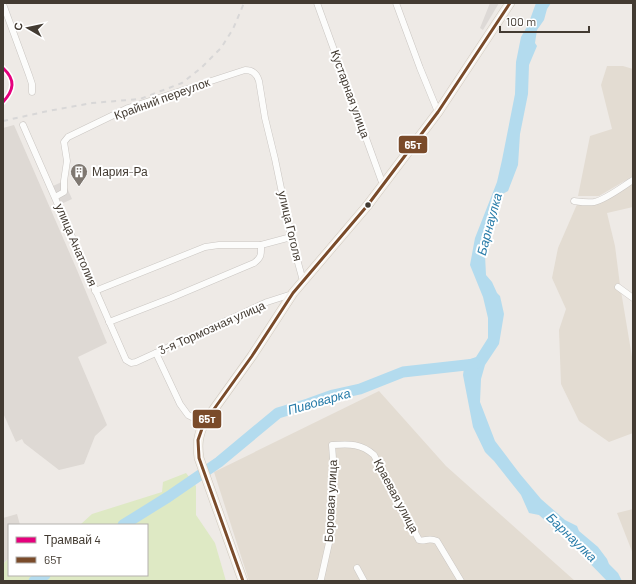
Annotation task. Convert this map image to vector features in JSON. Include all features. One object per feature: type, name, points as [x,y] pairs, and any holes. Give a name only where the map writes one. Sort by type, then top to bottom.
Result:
[{"type":"main road","points":[[243,581],[199,458],[197,445],[204,423],[252,356],[293,293],[367,206],[438,112],[510,3]]},
{"type":"street","name":"Кустарная улица","points":[[317,3],[383,185]]},
{"type":"street","points":[[396,3],[438,112]]},
{"type":"street","points":[[3,4],[32,84],[32,92]]},
{"type":"street","name":"Крайний переулок","points":[[55,197],[64,192],[67,161],[64,142],[68,137],[128,108],[245,70],[254,72]]},
{"type":"street","name":"улица Гоголя","points":[[254,72],[259,81],[265,118],[291,237],[303,281]]},
{"type":"street","name":"улица Анатолия","points":[[23,125],[126,360],[131,363]]},
{"type":"street","points":[[574,202],[593,202],[601,200],[633,180]]},
{"type":"street","points":[[95,291],[205,247],[219,245],[260,245],[291,237]]},
{"type":"street","points":[[109,322],[254,263],[259,260],[261,256],[260,245]]},
{"type":"street","points":[[618,287],[633,298]]},
{"type":"street","name":"3-я Тормозная улица","points":[[131,363],[267,302],[293,293]]},
{"type":"street","points":[[156,353],[180,404],[188,415],[204,423]]},
{"type":"street","name":"Краевая улица","points":[[332,445],[353,444],[363,447],[374,455],[419,540],[431,539],[437,541],[461,581]]},
{"type":"street","name":"Боровая улица","points":[[320,581],[331,534],[334,472],[332,445]]},
{"type":"street","points":[[357,568],[364,581]]},
{"type":"shaded area","points":[[490,3],[499,3],[483,30],[480,28]]},
{"type":"shaded area","points":[[607,66],[623,66],[633,69],[633,176],[599,196],[578,196],[590,136],[612,129],[601,85]]},
{"type":"shaded area","points":[[14,125],[107,343],[78,357],[107,425],[95,436],[84,464],[59,470],[24,443],[22,439],[16,442],[3,413],[3,128]]},
{"type":"shaded area","points":[[64,181],[72,199],[61,204],[53,186]]},
{"type":"shaded area","points":[[633,182],[633,207],[607,213],[615,246],[620,285],[633,357],[633,433],[609,442],[579,421],[561,384],[559,330],[566,309],[552,278],[558,248],[578,202],[596,204]]},
{"type":"shaded area","points":[[379,391],[446,466],[575,581],[249,581],[214,472]]},
{"type":"shaded area","points":[[633,509],[633,554],[617,513]]},
{"type":"shaded area","points":[[17,514],[20,524],[8,524],[8,559],[3,564],[3,518]]},
{"type":"green space","points":[[186,473],[196,486],[196,515],[215,543],[226,581],[3,581],[3,564],[8,559],[8,576],[148,576],[148,524],[81,524],[92,514],[162,492],[163,482]]},
{"type":"water","name":"Барнаулка","points":[[536,3],[551,3],[547,9],[544,20],[537,30],[535,43],[537,46],[529,65],[528,94],[520,134],[518,165],[508,191],[499,196],[501,204],[485,255],[486,275],[500,296],[504,314],[499,344],[485,365],[481,379],[480,402],[495,441],[520,474],[541,499],[565,520],[577,526],[579,531],[598,547],[609,564],[618,573],[622,581],[607,581],[573,546],[539,515],[529,513],[521,495],[485,452],[473,427],[463,375],[465,361],[476,357],[488,338],[488,318],[483,297],[470,265],[475,238],[497,182],[502,160],[515,94],[516,62],[521,37],[528,25]]},
{"type":"waterway","name":"Пивоварка","points":[[125,524],[168,497],[219,462],[278,413],[333,395],[360,389],[403,372],[475,364]]},
{"type":"waterway","name":"Пивоварка","points":[[34,581],[43,576]]},
{"type":"railway","points":[[3,121],[92,103],[140,99],[182,83],[201,68],[221,48],[233,29],[244,3]]},
{"type":"tram line","name":"4","points":[[3,68],[12,81],[11,89],[7,98],[3,102]]},
{"type":"transit line","name":"65т","points":[[243,581],[199,458],[198,440],[204,423],[252,356],[293,293],[367,206],[438,112],[510,3]]},
{"type":"place","name":"Мария-Ра","points":[[79,187]]}]
